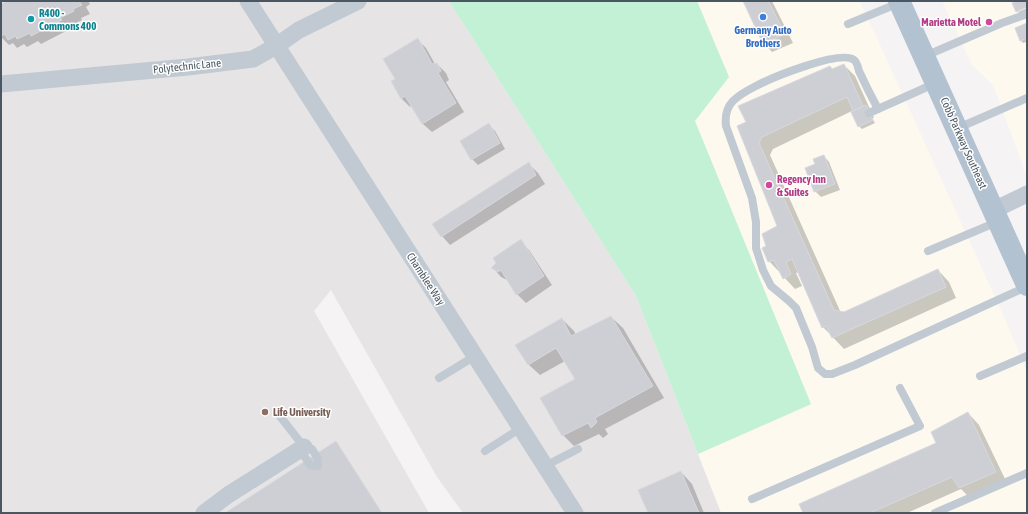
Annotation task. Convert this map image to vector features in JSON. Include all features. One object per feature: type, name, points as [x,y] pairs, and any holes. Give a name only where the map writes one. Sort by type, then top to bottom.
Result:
[{"type":"main road","name":"Cobb Parkway Southeast","points":[[900,2],[1027,285]]},
{"type":"street","name":"Chamblee Way","points":[[248,1],[575,513]]},
{"type":"street","name":"Polytechnic Lane","points":[[1,84],[188,67],[253,59],[276,46],[299,30],[358,1]]},
{"type":"street","points":[[996,216],[1027,194]]},
{"type":"street","points":[[204,513],[228,495],[304,446]]},
{"type":"lane","points":[[848,24],[900,2]]},
{"type":"lane","points":[[924,57],[1002,23],[1027,14]]},
{"type":"lane","points":[[878,109],[856,62],[845,57],[816,62],[754,86],[732,102],[724,117],[731,142],[752,198],[756,222],[756,248],[763,270],[771,286],[796,308],[812,347],[818,368],[825,374],[832,374],[855,365],[1027,285]]},
{"type":"lane","points":[[869,113],[936,82]]},
{"type":"lane","points":[[957,129],[1027,98]]},
{"type":"lane","points":[[928,251],[996,216]]},
{"type":"lane","points":[[439,378],[476,356]]},
{"type":"lane","points":[[980,376],[1027,356]]},
{"type":"lane","points":[[752,499],[920,426],[900,388]]},
{"type":"lane","points":[[279,415],[304,446]]},
{"type":"lane","points":[[486,451],[522,428]]},
{"type":"lane","points":[[545,466],[578,449]]},
{"type":"lane","points":[[935,513],[1027,473]]},
{"type":"shaded area","points":[[1,1],[449,1],[636,296],[721,513],[463,513],[437,477],[331,290],[314,311],[429,513],[1,513]]},
{"type":"shaded area","points":[[697,1],[860,1],[1005,319],[1027,372],[1027,513],[721,513],[698,454],[811,405],[694,121],[729,77]]},
{"type":"shaded area","points":[[942,1],[1027,1],[1026,174],[993,85],[972,65]]},
{"type":"green space","points":[[449,1],[697,1],[729,77],[695,121],[811,404],[698,454],[636,296]]},
{"type":"building","name":"R400 - Commons 400","points":[[8,1],[79,1],[82,5],[60,18],[62,20],[31,36],[30,33],[17,39],[16,36],[8,40],[5,34],[1,36],[1,4]]},
{"type":"building","name":"Germany Auto Brothers","points":[[743,1],[768,1],[785,34],[763,44]]},
{"type":"building","points":[[1017,1],[1027,1],[1027,7],[1016,12],[1012,3]]},
{"type":"building","points":[[1027,23],[1027,38],[1020,41],[1015,28]]},
{"type":"building","points":[[418,38],[432,64],[437,63],[441,71],[438,73],[456,103],[422,124],[405,96],[401,99],[391,81],[395,79],[383,59]]},
{"type":"building","name":"Regency Inn & Suites","points":[[844,64],[863,106],[853,111],[847,97],[762,137],[759,143],[834,310],[844,312],[938,269],[946,287],[832,338],[826,326],[822,328],[792,259],[786,262],[791,274],[783,279],[774,260],[768,262],[762,248],[766,246],[762,234],[777,226],[737,126],[746,122],[738,106],[830,66],[832,69]]},
{"type":"building","points":[[866,105],[873,120],[858,127],[851,112]]},
{"type":"building","points":[[489,123],[500,143],[471,160],[460,141]]},
{"type":"building","name":"Regency Inn & Suites","points":[[824,155],[835,184],[814,192],[805,168],[815,164],[813,159]]},
{"type":"building","points":[[529,162],[536,175],[441,237],[432,224]]},
{"type":"building","points":[[521,239],[544,276],[516,295],[501,270],[498,272],[491,268],[496,263],[493,258]]},
{"type":"building","points":[[611,316],[653,386],[595,418],[597,422],[591,428],[588,423],[562,436],[540,398],[575,379],[556,348],[528,365],[515,345],[562,318],[571,336]]},
{"type":"building","points":[[968,412],[996,472],[959,488],[952,477],[870,513],[803,513],[799,504],[936,443],[931,432]]},
{"type":"building","points":[[336,441],[382,513],[225,513]]},
{"type":"building","points":[[681,471],[699,513],[648,513],[638,490]]},
{"type":"place","name":"Germany Auto Brothers","points":[[763,17]]},
{"type":"place","name":"R400 - Commons 400","points":[[31,19]]},
{"type":"place","name":"Marietta Motel","points":[[989,22]]},
{"type":"place","name":"Regency Inn & Suites","points":[[769,185]]},
{"type":"place","name":"Life University","points":[[265,412]]}]
